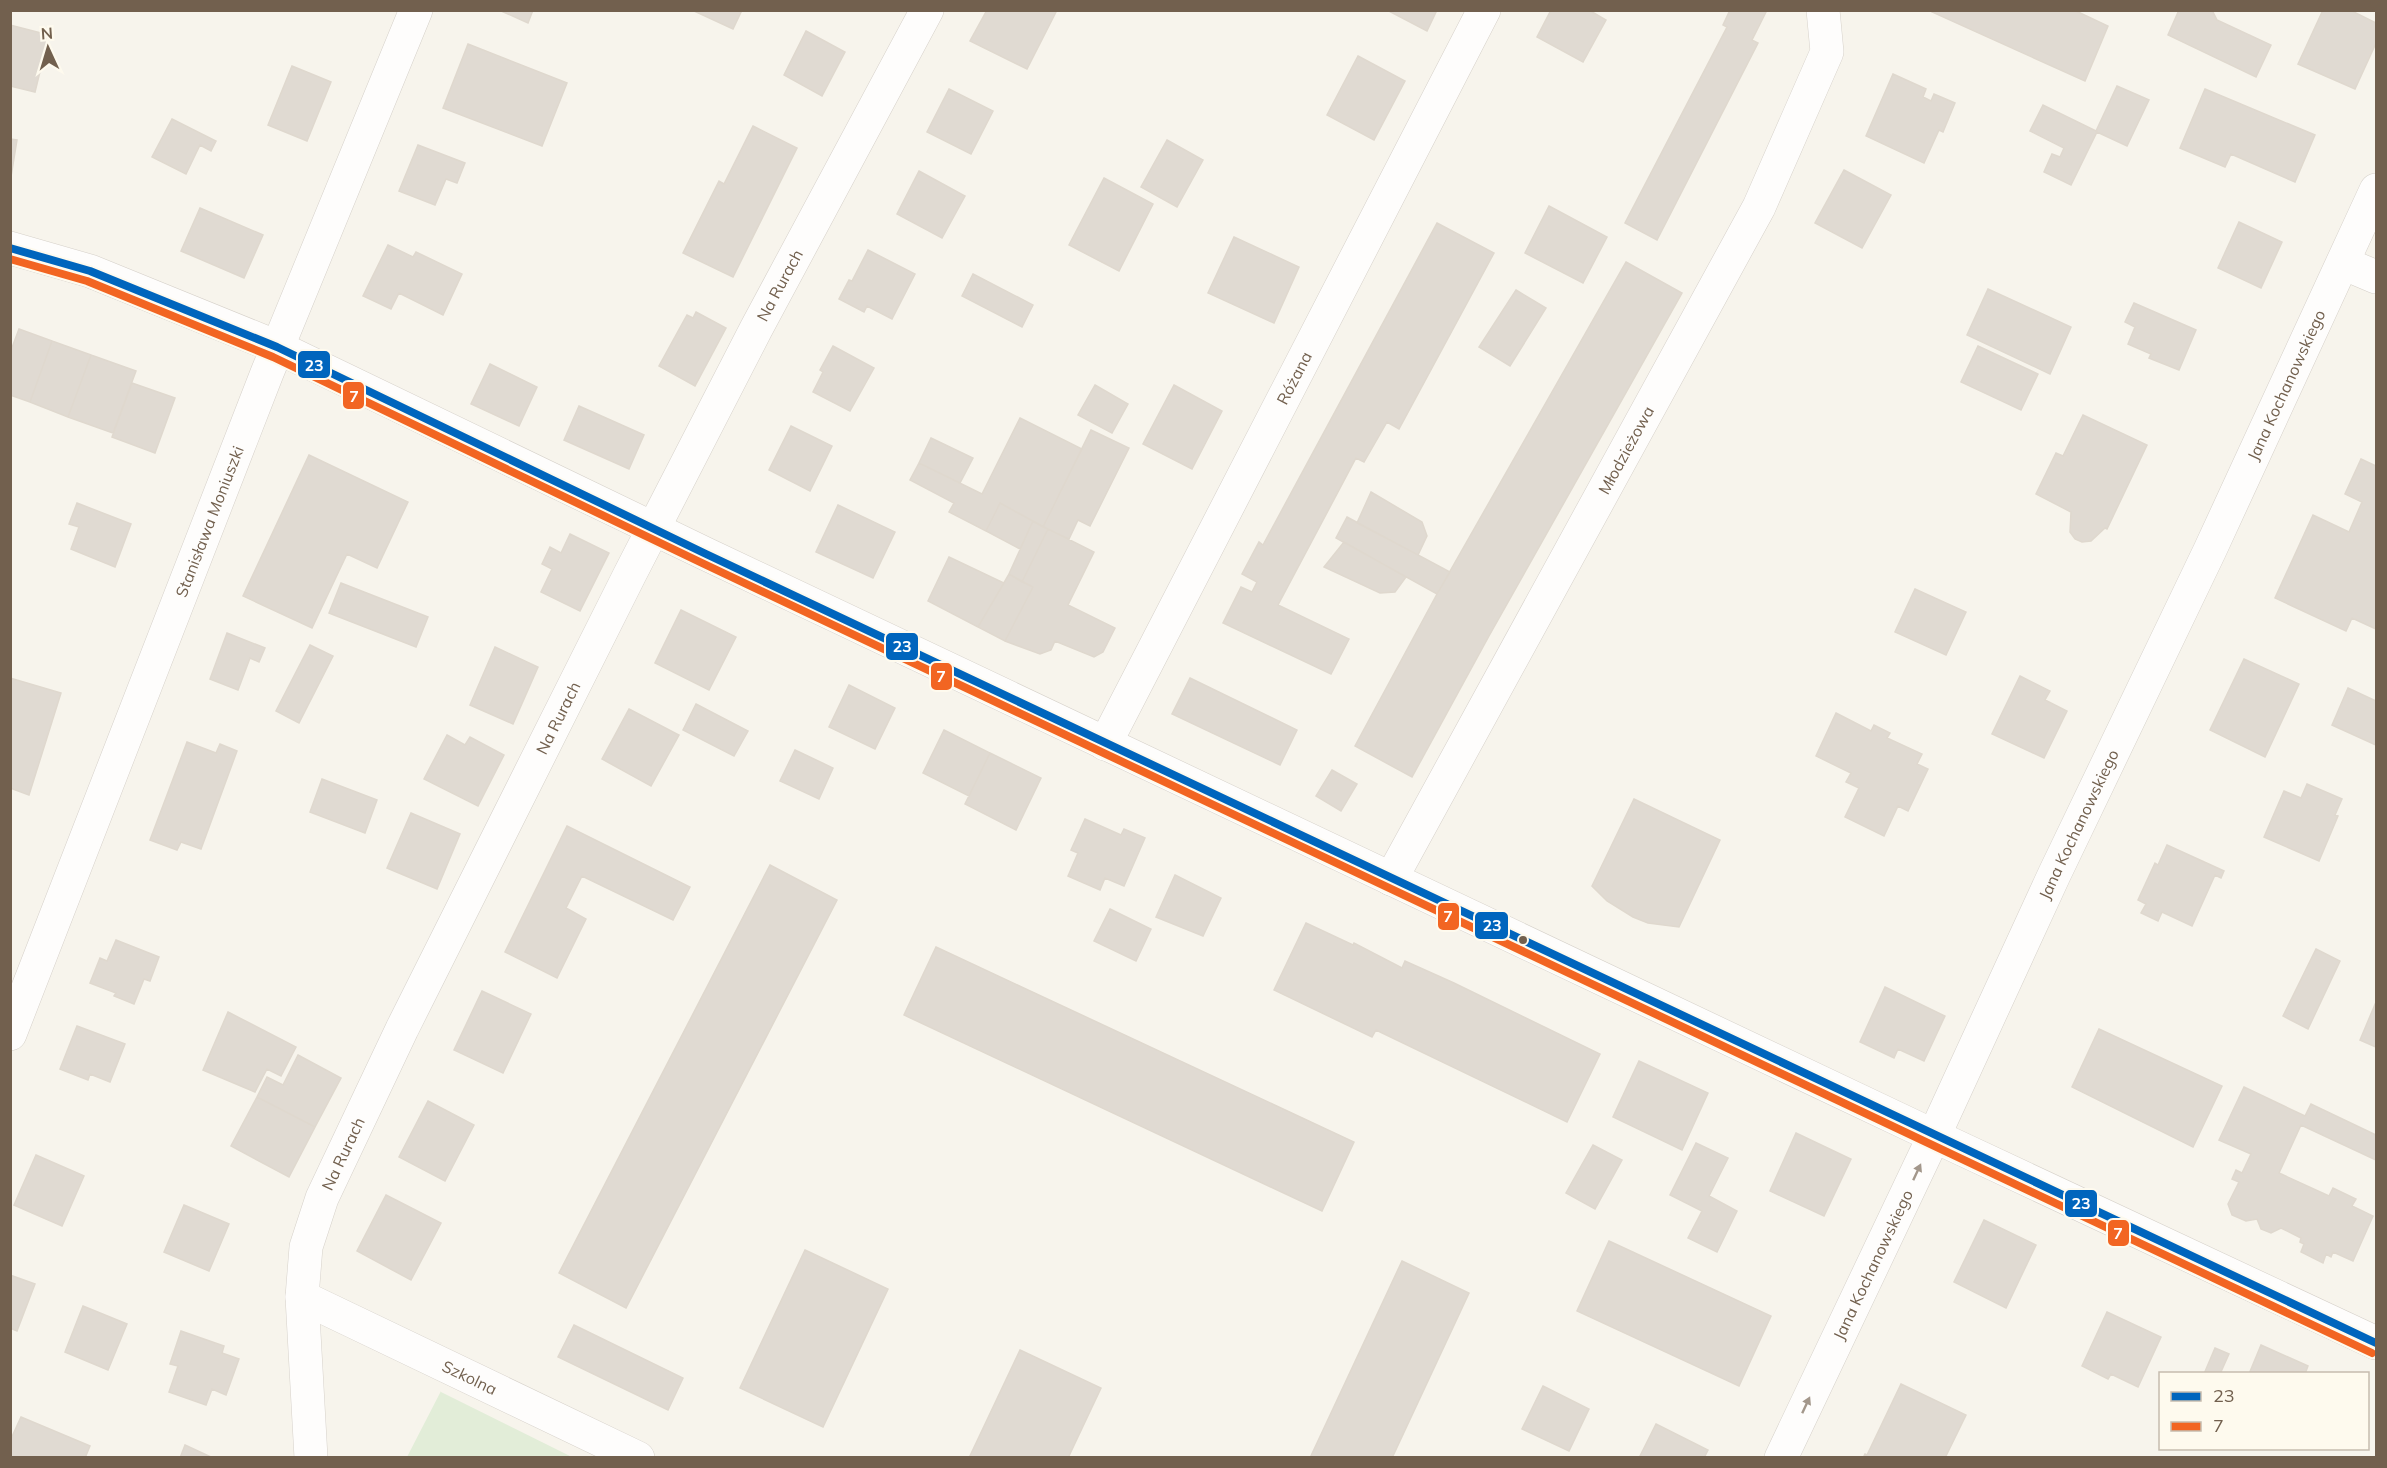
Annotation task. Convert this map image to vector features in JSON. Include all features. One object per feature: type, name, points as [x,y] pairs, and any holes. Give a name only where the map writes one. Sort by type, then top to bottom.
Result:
[{"type":"street","name":"Stanisława Moniuszki","points":[[10,1034],[277,347],[416,10]]},
{"type":"street","name":"Na Rurach","points":[[311,1458],[302,1296],[306,1247],[321,1198],[408,1018],[625,584],[762,318],[927,10]]},
{"type":"street","name":"Różana","points":[[1105,744],[1484,10]]},
{"type":"street","name":"Młodzieżowa","points":[[1391,879],[1759,207],[1827,52],[1823,10]]},
{"type":"street","name":"Jana Kochanowskiego","points":[[1781,1458],[1934,1136],[2054,875],[2205,560],[2376,190]]},
{"type":"street","points":[[10,248],[90,271],[277,347],[654,530],[1934,1136],[2373,1332]]},
{"type":"street","points":[[2343,263],[2376,276]]},
{"type":"street","name":"Szkolna","points":[[302,1296],[638,1458]]},
{"type":"green space","points":[[441,1392],[572,1457],[407,1457]]},
{"type":"building","points":[[499,10],[533,10],[528,23]]},
{"type":"building","points":[[692,10],[742,10],[733,29]]},
{"type":"building","points":[[987,10],[1057,10],[1027,69],[970,41]]},
{"type":"building","points":[[1387,10],[1437,10],[1427,31]]},
{"type":"building","points":[[1551,10],[1589,10],[1606,20],[1583,62],[1537,37]]},
{"type":"building","points":[[1730,10],[1767,10],[1752,40],[1758,43],[1657,240],[1625,223],[1727,27],[1723,25]]},
{"type":"building","points":[[1933,10],[2074,10],[2108,26],[2085,81],[1932,12]]},
{"type":"building","points":[[2179,10],[2212,10],[2217,20],[2271,45],[2256,77],[2168,35]]},
{"type":"building","points":[[2323,10],[2350,10],[2376,23],[2376,43],[2355,89],[2298,64]]},
{"type":"building","points":[[10,25],[49,35],[35,92],[10,86]]},
{"type":"building","points":[[806,31],[845,52],[822,96],[784,75]]},
{"type":"building","points":[[468,44],[567,83],[542,146],[443,108]]},
{"type":"building","points":[[1358,56],[1405,81],[1374,140],[1327,115]]},
{"type":"building","points":[[292,66],[331,82],[307,141],[268,125]]},
{"type":"building","points":[[1893,74],[1926,89],[1923,97],[1931,101],[1934,94],[1955,103],[1943,132],[1939,130],[1924,163],[1866,136]]},
{"type":"building","points":[[2117,86],[2149,100],[2127,146],[2097,132],[2071,185],[2044,172],[2052,154],[2060,157],[2064,148],[2030,131],[2043,105],[2096,131]]},
{"type":"building","points":[[949,89],[993,111],[971,154],[927,132]]},
{"type":"building","points":[[2205,89],[2315,135],[2295,182],[2231,154],[2225,167],[2180,148]]},
{"type":"building","points":[[172,119],[216,141],[211,151],[200,145],[186,174],[152,157]]},
{"type":"building","points":[[753,126],[797,148],[733,277],[683,253],[719,181],[724,184]]},
{"type":"building","points":[[10,139],[17,140],[10,183]]},
{"type":"building","points":[[1167,140],[1203,160],[1177,207],[1141,187]]},
{"type":"building","points":[[418,145],[465,163],[457,183],[446,179],[435,205],[399,191]]},
{"type":"building","points":[[1844,170],[1891,195],[1862,248],[1815,223]]},
{"type":"building","points":[[919,171],[965,196],[942,238],[897,214]]},
{"type":"building","points":[[1104,178],[1153,204],[1119,271],[1069,245]]},
{"type":"building","points":[[1549,206],[1607,237],[1583,283],[1525,253]]},
{"type":"building","points":[[200,208],[263,235],[244,278],[181,251]]},
{"type":"building","points":[[2239,222],[2282,242],[2261,288],[2218,268]]},
{"type":"building","points":[[1437,223],[1494,253],[1399,429],[1387,422],[1364,462],[1356,458],[1278,605],[1349,639],[1331,674],[1223,623],[1241,587],[1252,592],[1257,582],[1242,574],[1259,542],[1263,545]]},
{"type":"building","points":[[1234,237],[1299,267],[1274,323],[1208,293]]},
{"type":"building","points":[[388,245],[413,257],[416,252],[462,274],[443,315],[399,293],[391,309],[363,296]]},
{"type":"building","points":[[868,250],[915,274],[892,319],[867,306],[864,312],[839,299],[849,280],[852,281]]},
{"type":"building","points":[[1626,262],[1682,293],[1412,777],[1355,746],[1437,594]]},
{"type":"building","points":[[973,274],[1033,305],[1022,327],[962,296]]},
{"type":"building","points":[[1988,289],[2071,327],[2050,374],[1967,335]]},
{"type":"building","points":[[1516,290],[1546,308],[1510,366],[1479,347]]},
{"type":"building","points":[[2134,303],[2196,330],[2179,370],[2149,358],[2151,354],[2128,344],[2135,327],[2125,322]]},
{"type":"building","points":[[696,312],[726,328],[695,386],[659,366],[687,315],[693,318]]},
{"type":"building","points":[[19,329],[52,341],[30,402],[10,395],[10,353]]},
{"type":"building","points":[[52,341],[91,355],[68,417],[30,402]]},
{"type":"building","points":[[833,346],[874,368],[850,411],[813,392],[823,372],[820,370]]},
{"type":"building","points":[[1978,346],[2038,374],[2021,410],[1961,382]]},
{"type":"building","points":[[91,355],[136,371],[113,433],[68,417]]},
{"type":"building","points":[[490,364],[537,387],[519,426],[471,404]]},
{"type":"building","points":[[132,383],[175,398],[155,453],[112,437]]},
{"type":"building","points":[[1095,385],[1128,404],[1112,433],[1078,415]]},
{"type":"building","points":[[1174,385],[1222,411],[1192,469],[1143,444]]},
{"type":"building","points":[[579,406],[644,435],[629,469],[564,440]]},
{"type":"building","points":[[2083,415],[2147,445],[2107,529],[2105,528],[2091,541],[2082,542],[2075,539],[2070,532],[2071,512],[2036,494],[2056,453],[2063,456]]},
{"type":"building","points":[[1020,418],[1082,449],[1043,527],[1000,503],[986,531],[949,512],[954,503],[910,480],[919,463],[982,494]]},
{"type":"building","points":[[791,426],[832,446],[810,491],[769,470]]},
{"type":"building","points":[[1091,430],[1129,448],[1090,526],[1078,520],[1069,539],[1043,527]]},
{"type":"building","points":[[931,438],[973,458],[960,483],[919,463]]},
{"type":"building","points":[[309,455],[408,502],[377,568],[347,554],[312,628],[243,596]]},
{"type":"building","points":[[2361,459],[2376,466],[2376,629],[2352,618],[2346,631],[2275,598],[2313,515],[2349,532],[2362,502],[2345,494]]},
{"type":"building","points":[[1371,492],[1422,522],[1427,536],[1418,555],[1357,523]]},
{"type":"building","points":[[77,503],[131,524],[115,567],[71,549],[79,527],[69,524]]},
{"type":"building","points":[[1000,503],[1033,521],[1020,549],[986,531]]},
{"type":"building","points":[[838,505],[895,532],[873,578],[816,552]]},
{"type":"building","points":[[1347,517],[1450,572],[1437,594],[1336,538]]},
{"type":"building","points":[[1033,521],[1048,529],[1022,582],[1009,574]]},
{"type":"building","points":[[1048,529],[1094,552],[1068,605],[1115,628],[1103,652],[1094,657],[1055,641],[1051,650],[1040,654],[1005,641],[1033,587],[1022,582]]},
{"type":"building","points":[[570,534],[609,553],[580,611],[541,592],[552,569],[542,564],[550,547],[561,553]]},
{"type":"building","points":[[1344,542],[1406,577],[1395,592],[1380,593],[1324,567]]},
{"type":"building","points":[[949,557],[1004,583],[978,627],[928,601]]},
{"type":"building","points":[[1009,574],[1033,587],[1005,641],[978,627]]},
{"type":"building","points":[[341,583],[428,617],[416,647],[329,613]]},
{"type":"building","points":[[1915,589],[1966,612],[1946,655],[1895,632]]},
{"type":"building","points":[[681,610],[736,637],[709,690],[655,663]]},
{"type":"building","points":[[227,633],[265,648],[259,662],[250,658],[238,690],[210,679]]},
{"type":"building","points":[[310,645],[333,656],[299,723],[276,711]]},
{"type":"building","points":[[495,647],[538,667],[513,724],[470,705]]},
{"type":"building","points":[[2244,659],[2299,684],[2265,757],[2210,730]]},
{"type":"building","points":[[2020,676],[2050,691],[2045,700],[2067,711],[2044,758],[1992,734]]},
{"type":"building","points":[[10,678],[61,693],[29,795],[10,788]]},
{"type":"building","points":[[1190,678],[1297,730],[1280,765],[1172,714]]},
{"type":"building","points":[[849,685],[895,708],[875,749],[829,727]]},
{"type":"building","points":[[2348,688],[2376,701],[2376,745],[2332,725]]},
{"type":"building","points":[[696,704],[748,731],[734,756],[683,730]]},
{"type":"building","points":[[629,709],[679,735],[651,786],[602,759]]},
{"type":"building","points":[[1836,713],[1871,731],[1874,725],[1890,733],[1887,738],[1922,754],[1917,764],[1928,769],[1908,811],[1898,806],[1884,836],[1845,817],[1859,788],[1846,782],[1851,773],[1816,756]]},
{"type":"building","points":[[944,730],[990,753],[969,796],[923,773]]},
{"type":"building","points":[[447,735],[465,745],[470,737],[504,755],[478,806],[424,779]]},
{"type":"building","points":[[187,742],[216,753],[220,744],[237,751],[201,849],[181,842],[177,850],[150,840]]},
{"type":"building","points":[[795,750],[833,768],[819,799],[780,781]]},
{"type":"building","points":[[990,753],[1041,778],[1016,830],[965,804]]},
{"type":"building","points":[[1332,770],[1357,784],[1341,811],[1316,796]]},
{"type":"building","points":[[322,779],[377,800],[365,833],[310,812]]},
{"type":"building","points":[[2307,784],[2342,799],[2335,815],[2338,816],[2319,861],[2264,837],[2284,791],[2301,798]]},
{"type":"building","points":[[1634,799],[1720,840],[1679,927],[1648,923],[1633,917],[1607,901],[1592,886]]},
{"type":"building","points":[[411,813],[460,834],[437,889],[387,868]]},
{"type":"building","points":[[1085,819],[1121,835],[1124,829],[1145,838],[1124,886],[1105,878],[1100,890],[1068,876],[1078,853],[1071,850]]},
{"type":"building","points":[[567,826],[690,887],[673,920],[582,876],[566,908],[586,919],[557,978],[505,952]]},
{"type":"building","points":[[2167,845],[2224,871],[2221,878],[2215,875],[2192,926],[2162,912],[2158,921],[2141,913],[2146,904],[2138,900],[2155,863],[2158,865]]},
{"type":"building","points":[[770,865],[837,900],[626,1308],[559,1273]]},
{"type":"building","points":[[1175,875],[1221,898],[1203,936],[1156,917]]},
{"type":"building","points":[[1110,909],[1151,929],[1136,961],[1094,941]]},
{"type":"building","points":[[1306,923],[1353,945],[1354,943],[1402,968],[1405,961],[1600,1054],[1567,1122],[1376,1030],[1372,1037],[1274,990]]},
{"type":"building","points":[[116,940],[159,957],[150,981],[144,979],[134,1004],[114,996],[116,993],[90,983],[100,958],[107,961]]},
{"type":"building","points":[[936,947],[1354,1142],[1322,1211],[904,1015]]},
{"type":"building","points":[[2316,949],[2340,961],[2308,1029],[2283,1016]]},
{"type":"building","points":[[1885,987],[1945,1016],[1924,1061],[1898,1049],[1894,1058],[1860,1042]]},
{"type":"building","points":[[482,991],[531,1014],[503,1073],[454,1050]]},
{"type":"building","points":[[2376,1002],[2376,1047],[2360,1040]]},
{"type":"building","points":[[228,1012],[296,1047],[281,1076],[267,1069],[255,1092],[203,1070]]},
{"type":"building","points":[[77,1026],[125,1044],[110,1082],[90,1074],[88,1080],[60,1069]]},
{"type":"building","points":[[2099,1029],[2222,1086],[2193,1147],[2072,1087]]},
{"type":"building","points":[[298,1055],[341,1078],[315,1127],[257,1097],[267,1077],[283,1085]]},
{"type":"building","points":[[1639,1061],[1708,1093],[1682,1150],[1613,1117]]},
{"type":"building","points":[[2244,1087],[2305,1116],[2311,1104],[2376,1135],[2376,1160],[2301,1125],[2279,1173],[2329,1196],[2333,1188],[2356,1199],[2352,1206],[2373,1216],[2353,1261],[2333,1252],[2331,1257],[2326,1254],[2323,1263],[2301,1252],[2304,1244],[2300,1242],[2301,1238],[2281,1228],[2271,1233],[2261,1229],[2257,1219],[2246,1221],[2232,1215],[2228,1204],[2239,1182],[2232,1179],[2236,1170],[2242,1173],[2251,1154],[2219,1140]]},
{"type":"building","points":[[257,1097],[315,1127],[289,1177],[231,1146]]},
{"type":"building","points":[[428,1101],[474,1125],[445,1181],[399,1157]]},
{"type":"building","points":[[1796,1133],[1851,1159],[1824,1216],[1770,1191]]},
{"type":"building","points":[[1696,1143],[1728,1158],[1709,1196],[1737,1211],[1717,1252],[1688,1238],[1702,1211],[1670,1195]]},
{"type":"building","points":[[1593,1145],[1622,1160],[1595,1209],[1566,1193]]},
{"type":"building","points":[[36,1155],[84,1176],[62,1226],[14,1205]]},
{"type":"building","points":[[386,1195],[441,1223],[411,1280],[357,1251]]},
{"type":"building","points":[[184,1205],[229,1224],[209,1271],[164,1252]]},
{"type":"building","points":[[1984,1220],[2036,1245],[2006,1308],[1954,1282]]},
{"type":"building","points":[[1609,1241],[1771,1316],[1739,1386],[1577,1311]]},
{"type":"building","points":[[805,1250],[888,1289],[823,1427],[740,1388]]},
{"type":"building","points":[[1402,1261],[1469,1293],[1392,1458],[1310,1458]]},
{"type":"building","points":[[10,1275],[35,1284],[17,1331],[10,1328]]},
{"type":"building","points":[[83,1306],[127,1324],[108,1370],[65,1352]]},
{"type":"building","points":[[2107,1312],[2161,1337],[2138,1387],[2111,1374],[2108,1379],[2082,1366]]},
{"type":"building","points":[[574,1325],[683,1378],[668,1410],[558,1357]]},
{"type":"building","points":[[181,1331],[224,1346],[222,1353],[239,1359],[226,1395],[212,1389],[206,1405],[169,1392],[178,1366],[170,1364]]},
{"type":"building","points":[[2261,1345],[2308,1366],[2306,1372],[2250,1372]]},
{"type":"building","points":[[2215,1348],[2229,1354],[2221,1372],[2205,1372]]},
{"type":"building","points":[[1020,1350],[1101,1388],[1068,1458],[969,1458]]},
{"type":"building","points":[[1901,1384],[1966,1415],[1945,1458],[1863,1458],[1865,1454],[1867,1455]]},
{"type":"building","points":[[1543,1386],[1589,1409],[1569,1451],[1522,1429]]},
{"type":"building","points":[[21,1417],[90,1446],[85,1458],[10,1458],[10,1441]]},
{"type":"building","points":[[1656,1424],[1708,1450],[1704,1458],[1639,1458]]},
{"type":"building","points":[[185,1445],[213,1458],[180,1458]]},
{"type":"transit line","name":"23","points":[[10,248],[90,271],[277,347],[706,554],[2376,1343]]},
{"type":"transit line","name":"7","points":[[10,259],[87,281],[273,357],[702,563],[2372,1353]]}]
